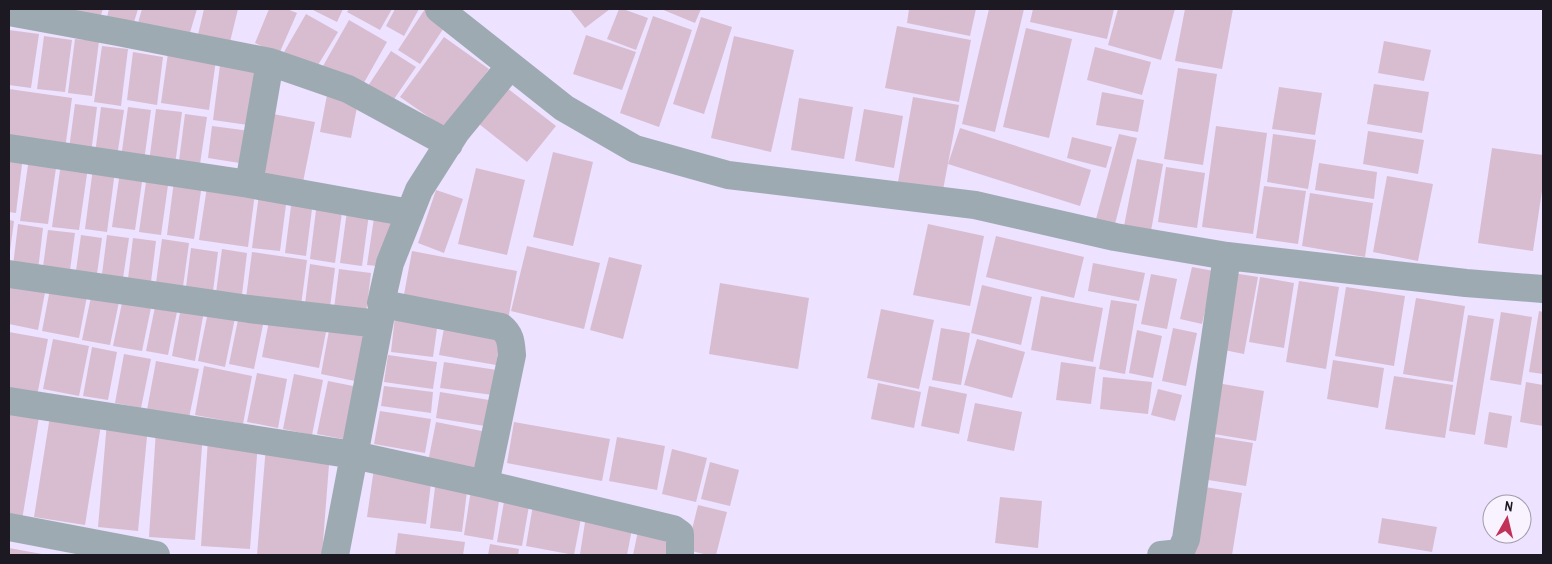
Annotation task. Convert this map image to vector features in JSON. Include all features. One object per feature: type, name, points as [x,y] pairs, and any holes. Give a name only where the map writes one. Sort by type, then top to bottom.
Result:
[{"type":"street","points":[[9,12],[270,62],[348,89],[449,144]]},
{"type":"street","points":[[455,13],[510,66],[564,108],[635,149],[728,176],[975,204],[1115,237],[1227,256],[1466,283],[1543,289]]},
{"type":"street","points":[[249,184],[270,62]]},
{"type":"street","points":[[335,555],[390,263],[418,190],[449,144],[510,66]]},
{"type":"street","points":[[9,148],[249,184],[410,213]]},
{"type":"street","points":[[1161,555],[1180,553],[1186,539],[1227,256]]},
{"type":"street","points":[[9,274],[249,309],[381,314],[501,327],[508,332],[512,355],[485,484]]},
{"type":"street","points":[[9,401],[354,455],[485,484],[673,529],[680,534],[680,555]]},
{"type":"street","points":[[9,527],[156,555]]},
{"type":"building","points":[[66,9],[103,9],[97,26]]},
{"type":"building","points":[[109,9],[138,9],[131,32],[105,25]]},
{"type":"building","points":[[142,9],[197,9],[189,36],[138,23]]},
{"type":"building","points":[[204,9],[238,9],[229,46],[197,39]]},
{"type":"building","points":[[269,9],[287,9],[297,13],[279,54],[255,43]]},
{"type":"building","points":[[311,9],[343,9],[337,22]]},
{"type":"building","points":[[349,9],[392,9],[380,30],[347,12]]},
{"type":"building","points":[[395,9],[419,9],[404,36],[386,26]]},
{"type":"building","points":[[425,9],[432,9],[449,20],[420,64],[398,50]]},
{"type":"building","points":[[570,9],[610,9],[585,28]]},
{"type":"building","points":[[619,9],[648,18],[636,50],[607,39]]},
{"type":"building","points":[[661,9],[701,9],[695,23]]},
{"type":"building","points":[[909,9],[976,9],[970,36],[907,23]]},
{"type":"building","points":[[989,9],[1024,9],[995,132],[962,124]]},
{"type":"building","points":[[1033,9],[1114,9],[1107,39],[1030,22]]},
{"type":"building","points":[[1118,9],[1175,9],[1161,60],[1108,45]]},
{"type":"building","points":[[1185,9],[1233,9],[1222,69],[1175,61]]},
{"type":"building","points":[[306,14],[338,32],[315,70],[284,52]]},
{"type":"building","points":[[653,16],[692,30],[659,127],[620,113]]},
{"type":"building","points":[[701,17],[732,27],[704,114],[673,104]]},
{"type":"building","points":[[349,20],[387,42],[361,88],[323,66]]},
{"type":"building","points":[[897,26],[971,40],[959,102],[885,88]]},
{"type":"building","points":[[1026,28],[1072,39],[1049,138],[1003,127]]},
{"type":"building","points":[[9,30],[39,34],[31,88],[9,85]]},
{"type":"building","points":[[586,35],[636,52],[622,90],[573,74]]},
{"type":"building","points":[[44,36],[72,40],[65,92],[37,89]]},
{"type":"building","points":[[734,36],[794,50],[771,152],[711,138]]},
{"type":"building","points":[[444,37],[489,69],[446,129],[400,97]]},
{"type":"building","points":[[75,39],[99,41],[92,96],[68,93]]},
{"type":"building","points":[[1384,41],[1431,50],[1424,81],[1378,73]]},
{"type":"building","points":[[102,46],[128,49],[121,106],[94,102]]},
{"type":"building","points":[[1095,47],[1151,62],[1142,95],[1087,80]]},
{"type":"building","points":[[391,51],[416,67],[392,102],[368,86]]},
{"type":"building","points":[[133,52],[163,57],[157,105],[127,100]]},
{"type":"building","points":[[168,53],[216,60],[209,110],[161,103]]},
{"type":"building","points":[[220,65],[262,70],[255,126],[213,120]]},
{"type":"building","points":[[1178,68],[1217,74],[1203,165],[1164,159]]},
{"type":"building","points":[[1374,84],[1429,92],[1422,133],[1367,124]]},
{"type":"building","points":[[1279,87],[1322,93],[1315,135],[1272,129]]},
{"type":"building","points":[[507,88],[556,126],[527,162],[479,124]]},
{"type":"building","points":[[9,89],[72,98],[65,149],[9,142]]},
{"type":"building","points":[[1102,92],[1144,100],[1138,132],[1096,125]]},
{"type":"building","points":[[327,95],[358,102],[351,138],[320,132]]},
{"type":"building","points":[[913,97],[959,105],[943,190],[898,182]]},
{"type":"building","points":[[799,98],[853,107],[844,159],[791,150]]},
{"type":"building","points":[[75,104],[97,107],[91,153],[69,149]]},
{"type":"building","points":[[101,107],[124,110],[117,157],[95,154]]},
{"type":"building","points":[[128,107],[151,110],[144,161],[121,158]]},
{"type":"building","points":[[156,109],[182,112],[175,165],[149,162]]},
{"type":"building","points":[[864,109],[903,116],[894,168],[855,161]]},
{"type":"building","points":[[185,114],[207,117],[200,164],[179,161]]},
{"type":"building","points":[[273,114],[315,122],[303,182],[262,174]]},
{"type":"building","points":[[212,126],[250,131],[246,164],[208,158]]},
{"type":"building","points":[[1216,126],[1267,133],[1253,234],[1202,227]]},
{"type":"building","points":[[960,128],[1091,170],[1080,206],[948,164]]},
{"type":"building","points":[[1368,131],[1424,140],[1418,174],[1363,164]]},
{"type":"building","points":[[1119,134],[1137,138],[1115,224],[1096,219]]},
{"type":"building","points":[[1273,134],[1316,140],[1308,189],[1267,182]]},
{"type":"building","points":[[1072,137],[1112,147],[1106,168],[1067,158]]},
{"type":"building","points":[[1492,148],[1543,155],[1543,184],[1533,251],[1478,243]]},
{"type":"building","points":[[553,152],[593,162],[573,246],[533,237]]},
{"type":"building","points":[[9,154],[23,156],[16,213],[9,212]]},
{"type":"building","points":[[29,158],[57,161],[48,224],[20,221]]},
{"type":"building","points":[[1137,159],[1163,164],[1151,231],[1124,226]]},
{"type":"building","points":[[61,163],[88,167],[79,230],[52,227]]},
{"type":"building","points":[[1319,163],[1377,172],[1374,199],[1315,190]]},
{"type":"building","points":[[1166,167],[1205,173],[1197,228],[1158,222]]},
{"type":"building","points":[[93,168],[115,171],[107,232],[85,229]]},
{"type":"building","points":[[476,168],[525,180],[507,255],[458,244]]},
{"type":"building","points":[[120,172],[143,175],[135,230],[112,227]]},
{"type":"building","points":[[147,175],[169,178],[161,235],[139,232]]},
{"type":"building","points":[[1387,176],[1433,184],[1418,261],[1373,252]]},
{"type":"building","points":[[174,181],[202,184],[194,239],[167,235]]},
{"type":"building","points":[[1264,186],[1306,191],[1298,244],[1256,238]]},
{"type":"building","points":[[207,187],[255,193],[248,247],[199,240]]},
{"type":"building","points":[[436,190],[463,199],[444,253],[418,243]]},
{"type":"building","points":[[1310,193],[1373,203],[1365,257],[1302,246]]},
{"type":"building","points":[[259,194],[287,197],[280,251],[252,248]]},
{"type":"building","points":[[292,198],[313,201],[306,256],[285,253]]},
{"type":"building","points":[[317,202],[343,205],[335,263],[310,259]]},
{"type":"building","points":[[347,211],[369,214],[362,266],[340,263]]},
{"type":"building","points":[[374,218],[392,220],[386,267],[367,265]]},
{"type":"building","points":[[9,220],[14,221],[10,251],[9,250]]},
{"type":"building","points":[[18,224],[43,228],[38,270],[13,266]]},
{"type":"building","points":[[928,224],[984,236],[970,306],[913,295]]},
{"type":"building","points":[[48,230],[75,233],[69,278],[42,274]]},
{"type":"building","points":[[81,235],[102,238],[96,281],[75,278]]},
{"type":"building","points":[[107,235],[129,238],[122,285],[101,282]]},
{"type":"building","points":[[996,236],[1084,257],[1074,298],[986,277]]},
{"type":"building","points":[[133,238],[156,241],[150,290],[127,287]]},
{"type":"building","points":[[162,239],[189,243],[182,294],[155,290]]},
{"type":"building","points":[[527,246],[600,263],[584,329],[511,311]]},
{"type":"building","points":[[191,248],[218,252],[212,299],[185,295]]},
{"type":"building","points":[[222,249],[247,253],[241,303],[215,300]]},
{"type":"building","points":[[412,251],[517,271],[508,320],[403,300]]},
{"type":"building","points":[[252,252],[307,260],[300,313],[245,306]]},
{"type":"building","points":[[609,257],[642,265],[623,339],[590,330]]},
{"type":"building","points":[[1093,263],[1145,273],[1139,301],[1088,291]]},
{"type":"building","points":[[310,264],[335,268],[329,315],[304,312]]},
{"type":"building","points":[[1192,267],[1214,271],[1202,324],[1180,319]]},
{"type":"building","points":[[339,269],[371,273],[365,321],[333,317]]},
{"type":"building","points":[[1233,273],[1258,277],[1244,354],[1219,349]]},
{"type":"building","points":[[1151,274],[1177,279],[1167,329],[1141,324]]},
{"type":"building","points":[[1260,277],[1294,283],[1284,348],[1249,342]]},
{"type":"building","points":[[9,279],[46,287],[38,330],[9,324]]},
{"type":"building","points":[[1299,281],[1339,287],[1326,369],[1286,362]]},
{"type":"building","points":[[720,283],[809,298],[798,369],[709,354]]},
{"type":"building","points":[[51,284],[88,291],[79,338],[42,331]]},
{"type":"building","points":[[982,285],[1032,297],[1021,345],[971,333]]},
{"type":"building","points":[[1346,287],[1405,296],[1394,366],[1335,356]]},
{"type":"building","points":[[92,292],[120,297],[110,345],[82,340]]},
{"type":"building","points":[[1041,296],[1103,308],[1093,362],[1031,350]]},
{"type":"building","points":[[123,298],[152,303],[142,351],[113,346]]},
{"type":"building","points":[[1416,298],[1465,306],[1453,382],[1403,374]]},
{"type":"building","points":[[1111,300],[1137,304],[1125,374],[1099,369]]},
{"type":"building","points":[[156,302],[178,307],[168,355],[146,351]]},
{"type":"building","points":[[181,307],[204,311],[195,361],[172,356]]},
{"type":"building","points":[[881,309],[934,320],[919,389],[867,378]]},
{"type":"building","points":[[1539,311],[1543,312],[1543,374],[1529,372]]},
{"type":"building","points":[[208,312],[235,318],[225,367],[198,361]]},
{"type":"building","points":[[1501,312],[1532,317],[1521,385],[1490,380]]},
{"type":"building","points":[[239,315],[264,320],[254,369],[229,364]]},
{"type":"building","points":[[1468,315],[1494,319],[1475,435],[1449,431]]},
{"type":"building","points":[[395,316],[438,321],[433,357],[391,352]]},
{"type":"building","points":[[269,321],[326,332],[319,368],[262,357]]},
{"type":"building","points":[[445,323],[501,333],[496,365],[439,355]]},
{"type":"building","points":[[330,325],[364,332],[355,381],[321,374]]},
{"type":"building","points":[[941,328],[970,333],[961,385],[932,380]]},
{"type":"building","points":[[1173,328],[1197,333],[1186,386],[1162,381]]},
{"type":"building","points":[[1137,330],[1162,336],[1153,378],[1129,373]]},
{"type":"building","points":[[9,332],[48,339],[37,396],[9,391]]},
{"type":"building","points":[[53,339],[89,346],[79,396],[43,389]]},
{"type":"building","points":[[977,339],[1025,352],[1012,398],[964,385]]},
{"type":"building","points":[[92,347],[117,352],[108,400],[83,396]]},
{"type":"building","points":[[124,354],[151,359],[141,408],[115,403]]},
{"type":"building","points":[[388,355],[437,362],[433,389],[384,382]]},
{"type":"building","points":[[1333,360],[1384,368],[1378,408],[1327,399]]},
{"type":"building","points":[[156,361],[199,369],[189,418],[147,410]]},
{"type":"building","points":[[444,362],[497,370],[493,395],[440,388]]},
{"type":"building","points":[[1061,362],[1096,367],[1091,404],[1056,400]]},
{"type":"building","points":[[204,366],[252,376],[243,424],[195,415]]},
{"type":"building","points":[[257,373],[287,379],[278,428],[247,422]]},
{"type":"building","points":[[294,374],[323,380],[312,435],[283,429]]},
{"type":"building","points":[[1394,376],[1453,385],[1445,438],[1385,429]]},
{"type":"building","points":[[1103,377],[1152,382],[1148,414],[1100,409]]},
{"type":"building","points":[[328,381],[358,387],[348,440],[317,434]]},
{"type":"building","points":[[1526,382],[1543,385],[1543,426],[1520,422]]},
{"type":"building","points":[[878,383],[921,392],[914,428],[871,419]]},
{"type":"building","points":[[1217,383],[1264,391],[1256,441],[1208,433]]},
{"type":"building","points":[[384,386],[433,392],[431,413],[381,406]]},
{"type":"building","points":[[929,386],[967,394],[959,434],[921,426]]},
{"type":"building","points":[[1158,389],[1182,395],[1175,421],[1151,415]]},
{"type":"building","points":[[440,392],[495,401],[491,427],[436,418]]},
{"type":"building","points":[[975,403],[1022,412],[1014,451],[967,441]]},
{"type":"building","points":[[380,411],[431,419],[425,453],[374,444]]},
{"type":"building","points":[[9,412],[39,417],[22,520],[9,518]]},
{"type":"building","points":[[1489,412],[1512,416],[1507,448],[1484,444]]},
{"type":"building","points":[[50,416],[101,425],[85,525],[34,517]]},
{"type":"building","points":[[107,422],[148,426],[138,531],[98,527]]},
{"type":"building","points":[[436,422],[487,432],[480,471],[428,462]]},
{"type":"building","points":[[514,422],[610,439],[602,481],[507,463]]},
{"type":"building","points":[[156,430],[203,433],[195,540],[149,537]]},
{"type":"building","points":[[1209,436],[1253,443],[1246,486],[1202,479]]},
{"type":"building","points":[[617,437],[665,446],[657,490],[609,481]]},
{"type":"building","points":[[208,439],[258,442],[250,549],[201,546]]},
{"type":"building","points":[[266,446],[330,452],[322,555],[257,555]]},
{"type":"building","points":[[672,449],[707,458],[696,502],[662,494]]},
{"type":"building","points":[[710,462],[739,470],[730,506],[701,499]]},
{"type":"building","points":[[374,468],[432,475],[426,524],[367,517]]},
{"type":"building","points":[[436,479],[468,483],[462,532],[430,528]]},
{"type":"building","points":[[1205,487],[1242,493],[1232,555],[1193,555]]},
{"type":"building","points":[[471,490],[500,495],[493,540],[464,535]]},
{"type":"building","points":[[505,496],[530,500],[522,546],[497,542]]},
{"type":"building","points":[[1000,497],[1042,501],[1038,548],[995,543]]},
{"type":"building","points":[[533,505],[582,513],[574,555],[526,546]]},
{"type":"building","points":[[698,505],[727,512],[716,555],[687,550]]},
{"type":"building","points":[[586,516],[633,524],[627,555],[580,554]]},
{"type":"building","points":[[1382,518],[1437,527],[1432,552],[1378,543]]},
{"type":"building","points":[[639,526],[678,533],[674,555],[633,555]]},
{"type":"building","points":[[398,533],[465,542],[463,555],[395,555]]},
{"type":"building","points":[[490,544],[519,549],[518,555],[488,555]]},
{"type":"building","points":[[9,548],[42,554],[42,555],[9,555]]}]
